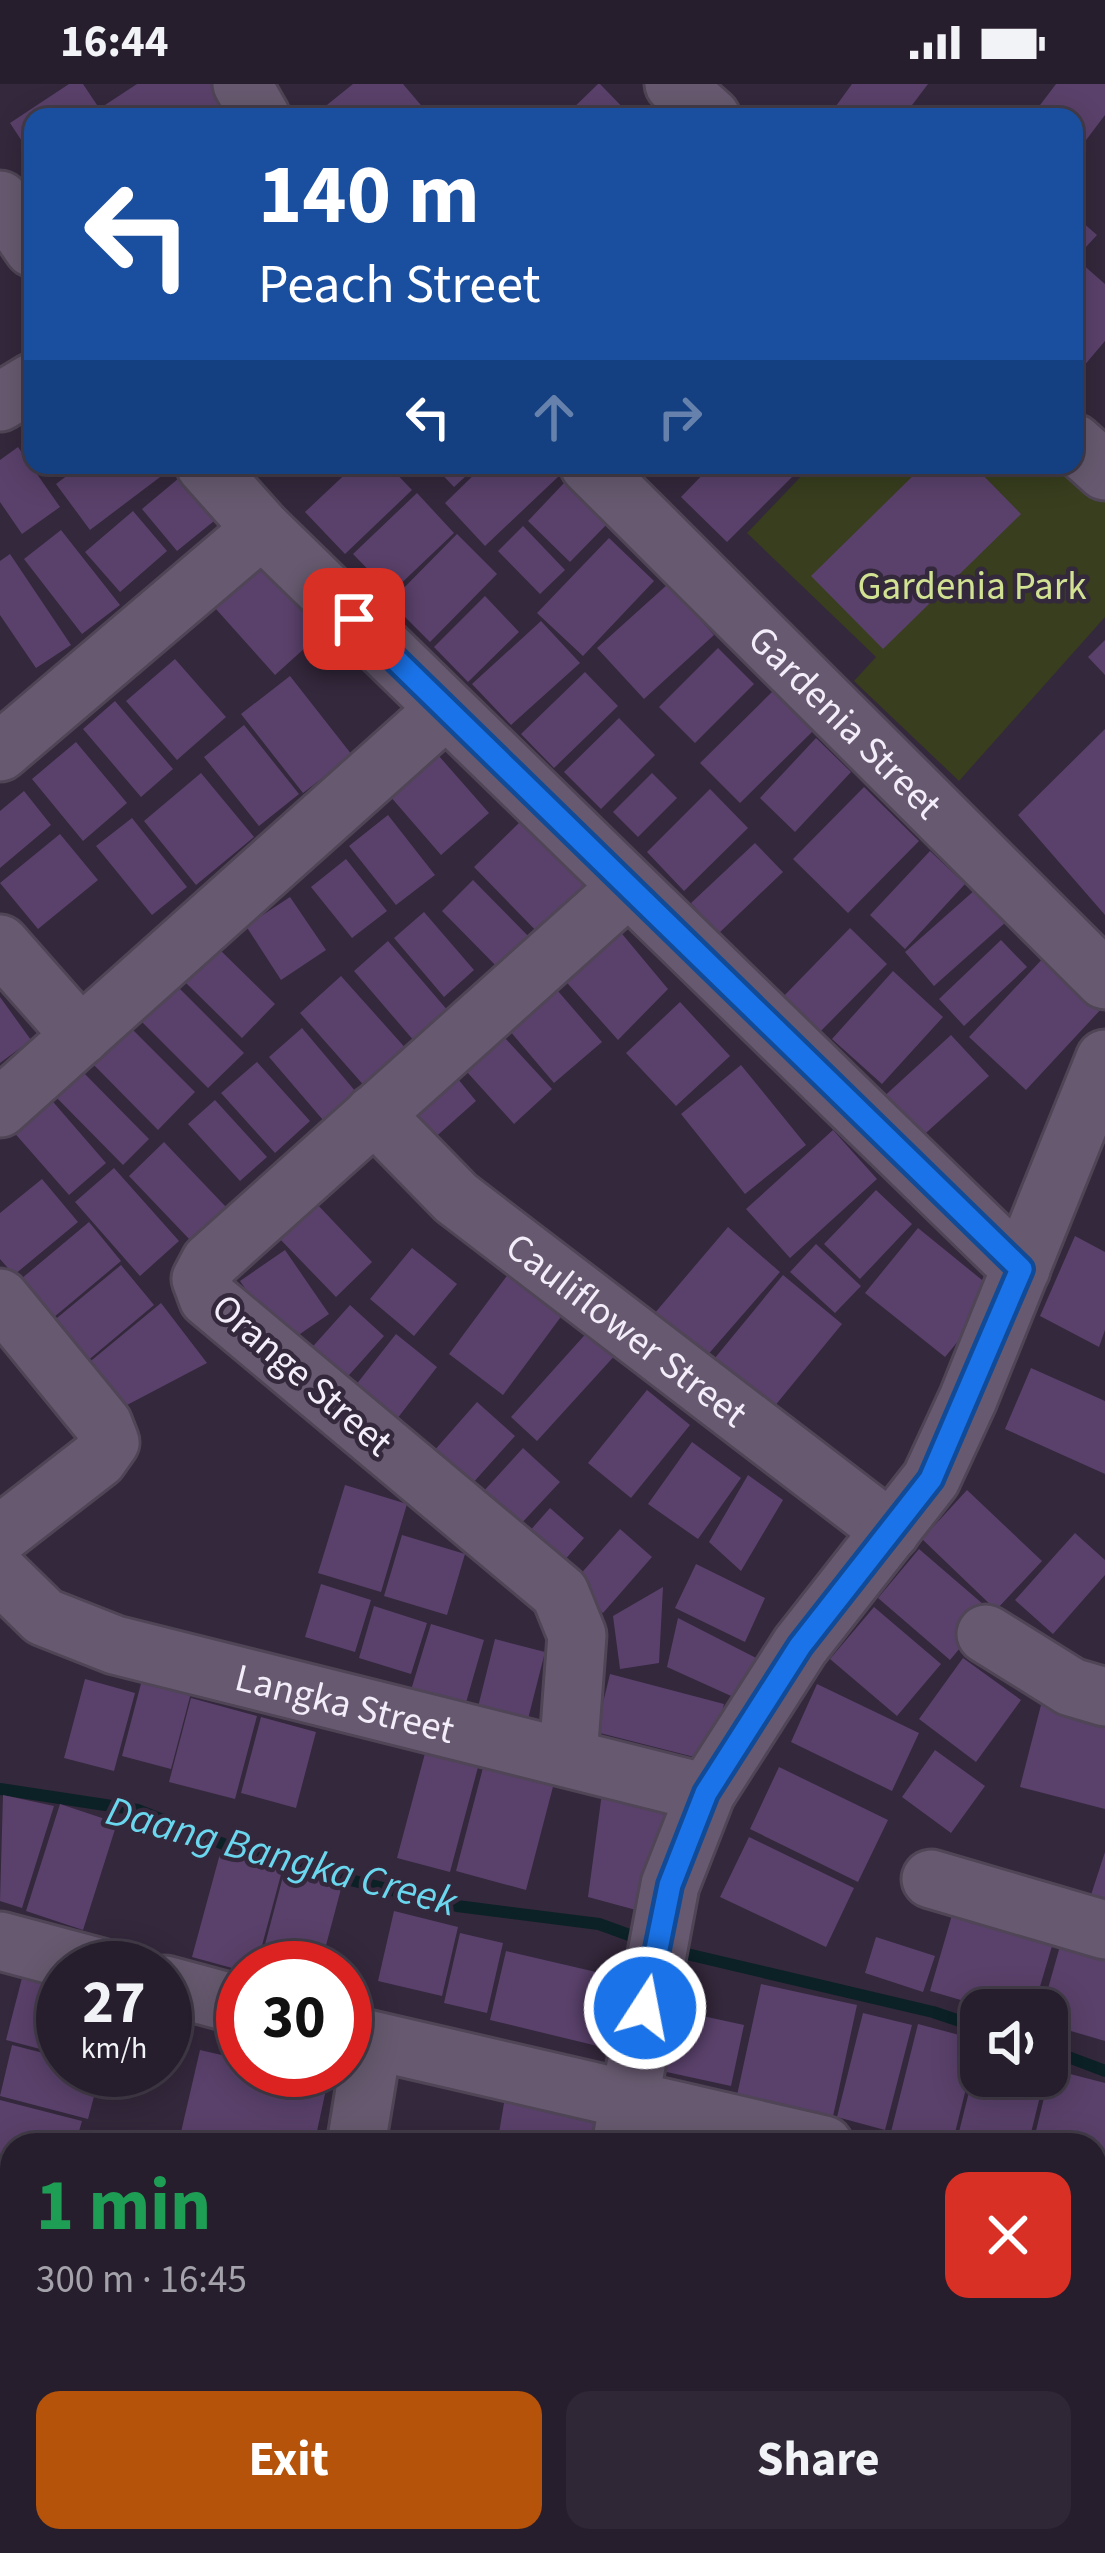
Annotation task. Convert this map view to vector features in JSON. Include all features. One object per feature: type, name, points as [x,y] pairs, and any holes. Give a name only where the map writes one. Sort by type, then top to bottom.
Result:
[{"type":"street","points":[[674,84],[701,108]]},
{"type":"street","points":[[0,200],[24,235]]},
{"type":"street","points":[[214,474],[262,529],[1021,1269]]},
{"type":"street","name":"Gardenia Street","points":[[598,474],[1105,980]]},
{"type":"street","points":[[0,752],[262,529]]},
{"type":"street","points":[[0,1108],[446,709]]},
{"type":"street","name":"Orange Street","points":[[568,1757],[577,1635],[560,1593],[208,1298],[201,1279],[210,1262],[628,886]]},
{"type":"street","points":[[0,944],[81,1036]]},
{"type":"street","points":[[625,2122],[670,1885],[706,1793],[800,1646],[931,1479],[1105,1059]]},
{"type":"street","name":"Cauliflower Street","points":[[374,1114],[456,1198],[891,1531]]},
{"type":"street","points":[[0,1298],[104,1424],[110,1442],[98,1460],[0,1535]]},
{"type":"street","name":"Langka Street","points":[[0,1574],[44,1617],[115,1645],[706,1793]]},
{"type":"street","points":[[986,1634],[1071,1687],[1105,1696]]},
{"type":"street","points":[[931,1879],[1105,1930]]},
{"type":"street","points":[[0,1941],[36,1951]]},
{"type":"street","points":[[372,2041],[625,2122],[720,2133]]},
{"type":"street","points":[[356,2133],[357,2097]]},
{"type":"green space","name":"Gardenia Park","points":[[803,474],[1082,474],[1105,494],[1105,617],[959,781],[854,681],[876,657],[747,533]]},
{"type":"building","points":[[69,84],[83,84],[99,108],[33,108]]},
{"type":"building","points":[[137,84],[228,84],[241,104],[235,108],[105,105]]},
{"type":"building","points":[[353,84],[403,84],[423,108],[323,108]]},
{"type":"building","points":[[600,84],[623,108],[573,108]]},
{"type":"building","points":[[852,84],[928,84],[910,108],[835,108]]},
{"type":"building","points":[[1056,84],[1105,84],[1105,115],[1083,144],[1083,108],[1038,108]]},
{"type":"building","points":[[24,114],[24,144],[10,123]]},
{"type":"building","points":[[1083,223],[1097,235],[1083,250]]},
{"type":"building","points":[[1083,265],[1105,284],[1105,341],[1083,367]]},
{"type":"building","points":[[18,447],[24,456],[24,474],[37,474],[60,507],[22,534],[0,502],[0,460]]},
{"type":"building","points":[[69,474],[164,474],[90,530],[56,484]]},
{"type":"building","points":[[345,474],[397,474],[412,490],[345,554],[305,512]]},
{"type":"building","points":[[442,474],[468,474],[454,487]]},
{"type":"building","points":[[475,474],[560,475],[485,546],[445,503]]},
{"type":"building","points":[[703,474],[795,474],[727,542],[681,497]]},
{"type":"building","points":[[915,474],[982,474],[1021,514],[883,649],[811,576]]},
{"type":"building","points":[[179,478],[214,521],[177,551],[142,509]]},
{"type":"building","points":[[564,483],[607,524],[570,562],[528,521]]},
{"type":"building","points":[[417,493],[454,533],[391,593],[353,554]]},
{"type":"building","points":[[133,511],[167,551],[120,592],[85,552]]},
{"type":"building","points":[[523,526],[565,570],[540,594],[498,551]]},
{"type":"building","points":[[61,530],[120,605],[82,634],[24,559]]},
{"type":"building","points":[[457,534],[497,574],[430,642],[390,602]]},
{"type":"building","points":[[609,538],[654,581],[583,656],[537,613]]},
{"type":"building","points":[[259,552],[327,628],[275,675],[207,599]]},
{"type":"building","points":[[10,554],[71,645],[36,668],[0,615],[0,561]]},
{"type":"building","points":[[668,584],[714,635],[644,699],[597,648]]},
{"type":"building","points":[[485,596],[519,632],[468,682],[434,647]]},
{"type":"building","points":[[541,621],[580,663],[511,725],[472,684]]},
{"type":"building","points":[[1105,640],[1105,675],[1088,657]]},
{"type":"building","points":[[718,648],[754,684],[695,743],[659,707]]},
{"type":"building","points":[[175,659],[226,717],[177,760],[126,701]]},
{"type":"building","points":[[585,672],[618,706],[554,768],[521,734]]},
{"type":"building","points":[[290,676],[352,755],[303,793],[241,714]]},
{"type":"building","points":[[773,691],[813,731],[740,803],[700,763]]},
{"type":"building","points":[[115,701],[173,769],[141,797],[83,729]]},
{"type":"building","points":[[619,718],[655,755],[601,809],[564,772]]},
{"type":"building","points":[[244,725],[299,794],[259,826],[204,757]]},
{"type":"building","points":[[1105,729],[1105,915],[1018,815]]},
{"type":"building","points":[[816,738],[851,772],[795,832],[760,798]]},
{"type":"building","points":[[76,742],[127,803],[83,841],[32,779]]},
{"type":"building","points":[[431,747],[489,813],[441,855],[383,788]]},
{"type":"building","points":[[201,773],[254,837],[196,885],[144,821]]},
{"type":"building","points":[[652,773],[677,798],[638,837],[613,812]]},
{"type":"building","points":[[864,787],[919,841],[848,913],[793,859]]},
{"type":"building","points":[[710,789],[748,828],[684,891],[647,852]]},
{"type":"building","points":[[24,791],[51,825],[0,868],[0,811]]},
{"type":"building","points":[[388,815],[435,875],[396,905],[349,846]]},
{"type":"building","points":[[132,818],[187,887],[152,915],[96,846]]},
{"type":"building","points":[[522,820],[591,890],[543,938],[474,867]]},
{"type":"building","points":[[60,834],[98,880],[38,929],[0,883]]},
{"type":"building","points":[[755,843],[783,872],[719,933],[691,903]]},
{"type":"building","points":[[930,851],[965,884],[905,949],[870,915]]},
{"type":"building","points":[[346,859],[387,911],[352,938],[311,887]]},
{"type":"building","points":[[473,880],[534,942],[503,973],[442,911]]},
{"type":"building","points":[[976,889],[1006,922],[934,986],[905,952]]},
{"type":"building","points":[[290,897],[326,950],[281,980],[246,926]]},
{"type":"building","points":[[424,912],[474,970],[444,997],[394,938]]},
{"type":"building","points":[[850,928],[887,964],[815,1037],[779,1001]]},
{"type":"building","points":[[618,929],[668,989],[618,1040],[561,976]]},
{"type":"building","points":[[1001,940],[1027,967],[964,1026],[939,999]]},
{"type":"building","points":[[388,941],[449,1012],[415,1042],[354,971]]},
{"type":"building","points":[[218,948],[275,1004],[242,1038],[185,982]]},
{"type":"building","points":[[1047,954],[1103,1007],[1026,1090],[969,1037]]},
{"type":"building","points":[[893,971],[943,1017],[882,1084],[832,1039]]},
{"type":"building","points":[[341,976],[409,1052],[367,1089],[300,1013]]},
{"type":"building","points":[[171,980],[244,1053],[208,1088],[136,1016]]},
{"type":"building","points":[[551,983],[602,1042],[554,1083],[504,1024]]},
{"type":"building","points":[[0,997],[31,1040],[0,1063]]},
{"type":"building","points":[[680,1002],[730,1056],[676,1106],[626,1053]]},
{"type":"building","points":[[125,1022],[195,1092],[158,1130],[88,1059]]},
{"type":"building","points":[[302,1028],[356,1092],[323,1120],[269,1057]]},
{"type":"building","points":[[951,1035],[989,1076],[917,1141],[879,1101]]},
{"type":"building","points":[[505,1038],[552,1089],[514,1124],[467,1072]]},
{"type":"building","points":[[257,1062],[310,1121],[275,1153],[221,1093]]},
{"type":"building","points":[[741,1065],[806,1145],[745,1194],[681,1114]]},
{"type":"building","points":[[80,1069],[149,1139],[123,1165],[54,1095]]},
{"type":"building","points":[[453,1073],[476,1101],[422,1149],[397,1121]]},
{"type":"building","points":[[48,1096],[106,1163],[69,1195],[11,1129]]},
{"type":"building","points":[[215,1100],[267,1157],[240,1181],[188,1124]]},
{"type":"building","points":[[833,1130],[877,1179],[790,1258],[746,1209]]},
{"type":"building","points":[[164,1142],[226,1207],[191,1241],[129,1176]]},
{"type":"building","points":[[114,1168],[179,1241],[140,1276],[75,1202]]},
{"type":"building","points":[[42,1179],[78,1222],[14,1275],[0,1259],[0,1213]]},
{"type":"building","points":[[876,1190],[912,1224],[860,1279],[824,1244]]},
{"type":"building","points":[[315,1202],[372,1262],[336,1297],[278,1237]]},
{"type":"building","points":[[89,1222],[121,1261],[41,1328],[9,1289]]},
{"type":"building","points":[[728,1227],[780,1272],[705,1358],[654,1314]]},
{"type":"building","points":[[918,1228],[998,1293],[945,1357],[865,1293]]},
{"type":"building","points":[[1075,1236],[1105,1252],[1105,1330],[1099,1347],[1040,1316]]},
{"type":"building","points":[[816,1244],[861,1286],[835,1313],[790,1272]]},
{"type":"building","points":[[412,1248],[457,1284],[414,1336],[370,1299]]},
{"type":"building","points":[[285,1250],[329,1314],[284,1345],[240,1281]]},
{"type":"building","points":[[121,1265],[154,1305],[73,1373],[40,1332]]},
{"type":"building","points":[[509,1273],[563,1314],[503,1395],[449,1354]]},
{"type":"building","points":[[783,1275],[842,1324],[769,1413],[710,1364]]},
{"type":"building","points":[[161,1303],[207,1363],[108,1415],[75,1374]]},
{"type":"building","points":[[350,1305],[384,1336],[341,1384],[307,1353]]},
{"type":"building","points":[[591,1328],[618,1352],[537,1441],[511,1417]]},
{"type":"building","points":[[396,1334],[437,1367],[390,1428],[348,1395]]},
{"type":"building","points":[[1031,1368],[1105,1401],[1105,1474],[1005,1429]]},
{"type":"building","points":[[647,1390],[690,1425],[631,1498],[588,1463]]},
{"type":"building","points":[[477,1402],[515,1436],[463,1494],[426,1460]]},
{"type":"building","points":[[692,1442],[741,1478],[698,1539],[648,1504]]},
{"type":"building","points":[[523,1448],[560,1482],[518,1527],[482,1493]]},
{"type":"building","points":[[748,1475],[783,1500],[741,1571],[709,1542]]},
{"type":"building","points":[[345,1485],[407,1504],[381,1592],[318,1573]]},
{"type":"building","points":[[967,1490],[1042,1561],[996,1610],[922,1539]]},
{"type":"building","points":[[550,1508],[584,1538],[562,1563],[528,1533]]},
{"type":"building","points":[[620,1529],[652,1557],[603,1613],[571,1585]]},
{"type":"building","points":[[1075,1533],[1105,1560],[1105,1575],[1053,1634],[1015,1600]]},
{"type":"building","points":[[402,1535],[465,1554],[447,1615],[384,1596]]},
{"type":"building","points":[[919,1549],[991,1611],[950,1660],[878,1598]]},
{"type":"building","points":[[696,1564],[765,1598],[745,1642],[675,1608]]},
{"type":"building","points":[[321,1584],[371,1600],[355,1652],[305,1637]]},
{"type":"building","points":[[663,1587],[659,1663],[620,1669],[613,1616]]},
{"type":"building","points":[[374,1606],[427,1623],[411,1674],[359,1658]]},
{"type":"building","points":[[874,1607],[941,1664],[897,1716],[830,1659]]},
{"type":"building","points":[[678,1618],[762,1661],[740,1700],[667,1667]]},
{"type":"building","points":[[431,1624],[484,1640],[465,1706],[411,1690]]},
{"type":"building","points":[[495,1639],[545,1652],[528,1719],[478,1707]]},
{"type":"building","points":[[963,1658],[1021,1700],[976,1762],[919,1719]]},
{"type":"building","points":[[610,1674],[724,1704],[710,1761],[596,1732]]},
{"type":"building","points":[[143,1676],[192,1689],[171,1769],[122,1756]]},
{"type":"building","points":[[85,1679],[135,1693],[114,1771],[64,1758]]},
{"type":"building","points":[[817,1684],[919,1733],[892,1791],[791,1742]]},
{"type":"building","points":[[191,1698],[257,1716],[235,1799],[169,1782]]},
{"type":"building","points":[[1041,1705],[1105,1722],[1105,1809],[1020,1787]]},
{"type":"building","points":[[261,1717],[316,1732],[296,1808],[241,1793]]},
{"type":"building","points":[[428,1742],[481,1756],[450,1872],[397,1858]]},
{"type":"building","points":[[935,1750],[985,1786],[951,1833],[902,1797]]},
{"type":"building","points":[[485,1760],[555,1779],[526,1890],[456,1871]]},
{"type":"building","points":[[779,1767],[888,1820],[858,1882],[750,1829]]},
{"type":"building","points":[[602,1793],[672,1813],[636,1910],[588,1897]]},
{"type":"building","points":[[3,1795],[54,1806],[22,1908],[0,1901]]},
{"type":"building","points":[[60,1804],[117,1823],[83,1930],[26,1911]]},
{"type":"building","points":[[749,1837],[854,1888],[826,1947],[720,1897]]},
{"type":"building","points":[[221,1850],[283,1867],[263,1941],[216,1941],[216,1964],[192,1957]]},
{"type":"building","points":[[1105,1852],[1105,1903],[1090,1898]]},
{"type":"building","points":[[285,1869],[342,1885],[327,1941],[266,1941]]},
{"type":"building","points":[[394,1911],[458,1927],[442,1996],[378,1981]]},
{"type":"building","points":[[952,1915],[1052,1946],[1039,1989],[960,1989],[960,2000],[930,1991]]},
{"type":"building","points":[[460,1933],[503,1943],[487,2013],[444,2003]]},
{"type":"building","points":[[876,1937],[935,1956],[923,1992],[865,1973]]},
{"type":"building","points":[[1060,1946],[1105,1959],[1105,2041],[1068,2030],[1068,1989],[1048,1989]]},
{"type":"building","points":[[506,1951],[626,1979],[610,2049],[490,2020]]},
{"type":"building","points":[[23,1974],[36,1977],[36,2048],[6,2040]]},
{"type":"building","points":[[761,1984],[857,2005],[832,2121],[736,2100]]},
{"type":"building","points":[[675,2010],[744,2025],[731,2086],[662,2071]]},
{"type":"building","points":[[863,2013],[912,2025],[885,2130],[837,2117]]},
{"type":"building","points":[[918,2024],[960,2035],[960,2097],[964,2097],[955,2133],[891,2133]]},
{"type":"building","points":[[12,2045],[36,2051],[36,2097],[94,2097],[88,2119],[0,2096]]},
{"type":"building","points":[[200,2050],[216,2054],[216,2097],[324,2097],[317,2133],[181,2133]]},
{"type":"building","points":[[1068,2073],[1105,2083],[1105,2133],[1035,2133],[1044,2097],[1068,2097]]},
{"type":"building","points":[[505,2097],[597,2113],[594,2133],[499,2133]]},
{"type":"building","points":[[968,2097],[1040,2097],[1031,2133],[959,2133]]},
{"type":"building","points":[[0,2100],[82,2121],[78,2133],[0,2133]]},
{"type":"waterway","name":"Daang Bangka Creek","points":[[0,1789],[138,1810],[256,1857],[457,1906],[599,1924],[643,1940]]},
{"type":"waterway","name":"Daang Bangka Creek","points":[[674,1951],[960,2021]]},
{"type":"waterway","name":"Daang Bangka Creek","points":[[1068,2057],[1105,2071]]},
{"type":"route","points":[[354,619],[1021,1269],[931,1479],[800,1646],[706,1793],[670,1885],[645,2008]]}]
